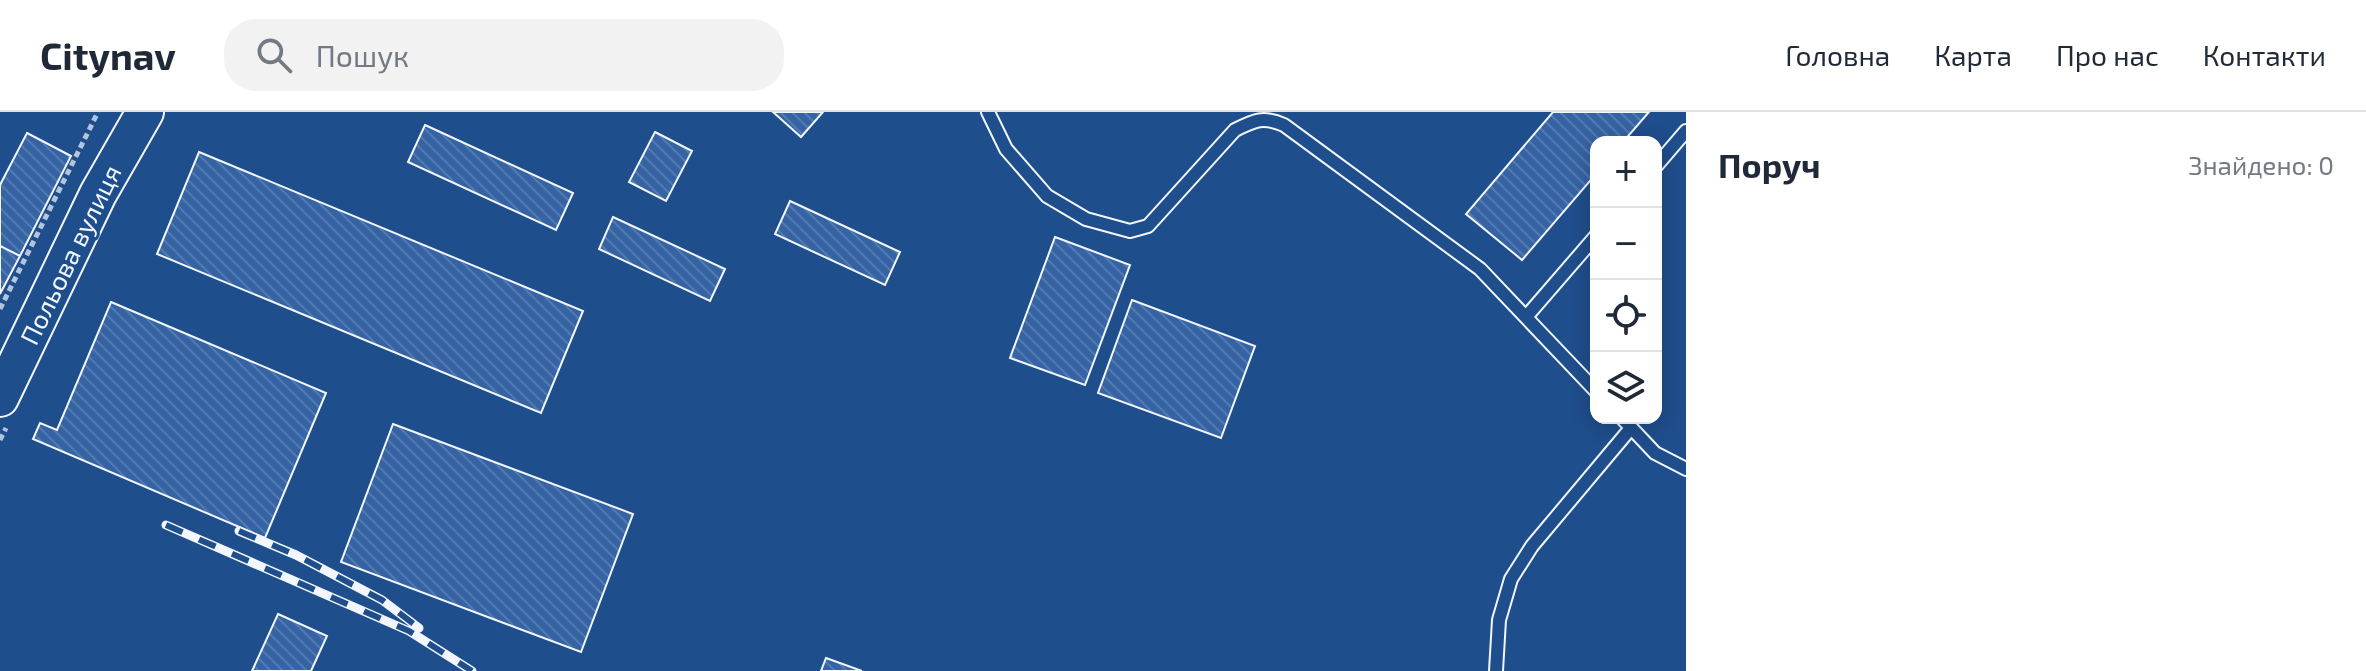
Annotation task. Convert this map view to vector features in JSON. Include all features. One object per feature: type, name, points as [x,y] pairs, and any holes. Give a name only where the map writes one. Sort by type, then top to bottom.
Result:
[{"type":"main road","name":"Польова вулиця","points":[[0,398],[98,194],[145,112]]},
{"type":"lane","points":[[988,112],[1006,149],[1047,196],[1086,219],[1130,231],[1148,226],[1235,130],[1269,118],[1284,125],[1480,269],[1590,385]]},
{"type":"lane","points":[[1662,159],[1686,131]]},
{"type":"lane","points":[[1526,317],[1590,243]]},
{"type":"lane","points":[[1496,671],[1499,620],[1511,579],[1532,546],[1626,424]]},
{"type":"lane","points":[[1628,424],[1655,453],[1686,469]]},
{"type":"path","points":[[0,309],[98,112]]},
{"type":"building","points":[[773,112],[823,112],[801,137]]},
{"type":"building","points":[[1553,112],[1649,112],[1628,136],[1590,136],[1590,181],[1522,260],[1466,214]]},
{"type":"building","points":[[425,125],[573,193],[556,230],[408,162]]},
{"type":"building","points":[[655,132],[692,151],[666,201],[629,182]]},
{"type":"building","points":[[27,133],[71,156],[20,256],[0,246],[0,185]]},
{"type":"building","points":[[199,152],[583,311],[541,413],[157,254]]},
{"type":"building","points":[[790,201],[900,252],[885,285],[775,234]]},
{"type":"building","points":[[613,217],[725,269],[710,301],[599,249]]},
{"type":"building","points":[[1055,237],[1130,265],[1085,385],[1010,358]]},
{"type":"building","points":[[0,246],[20,256],[0,294]]},
{"type":"building","points":[[1132,300],[1255,346],[1221,438],[1098,393]]},
{"type":"building","points":[[111,302],[326,393],[265,538],[33,439],[40,423],[57,430]]},
{"type":"building","points":[[393,424],[633,514],[581,652],[341,562]]},
{"type":"building","points":[[278,614],[327,636],[311,671],[252,671]]},
{"type":"building","points":[[826,658],[862,671],[821,671]]},
{"type":"railway","points":[[166,525],[409,631],[472,671]]},
{"type":"railway","points":[[239,531],[296,555],[382,600],[419,628]]}]
